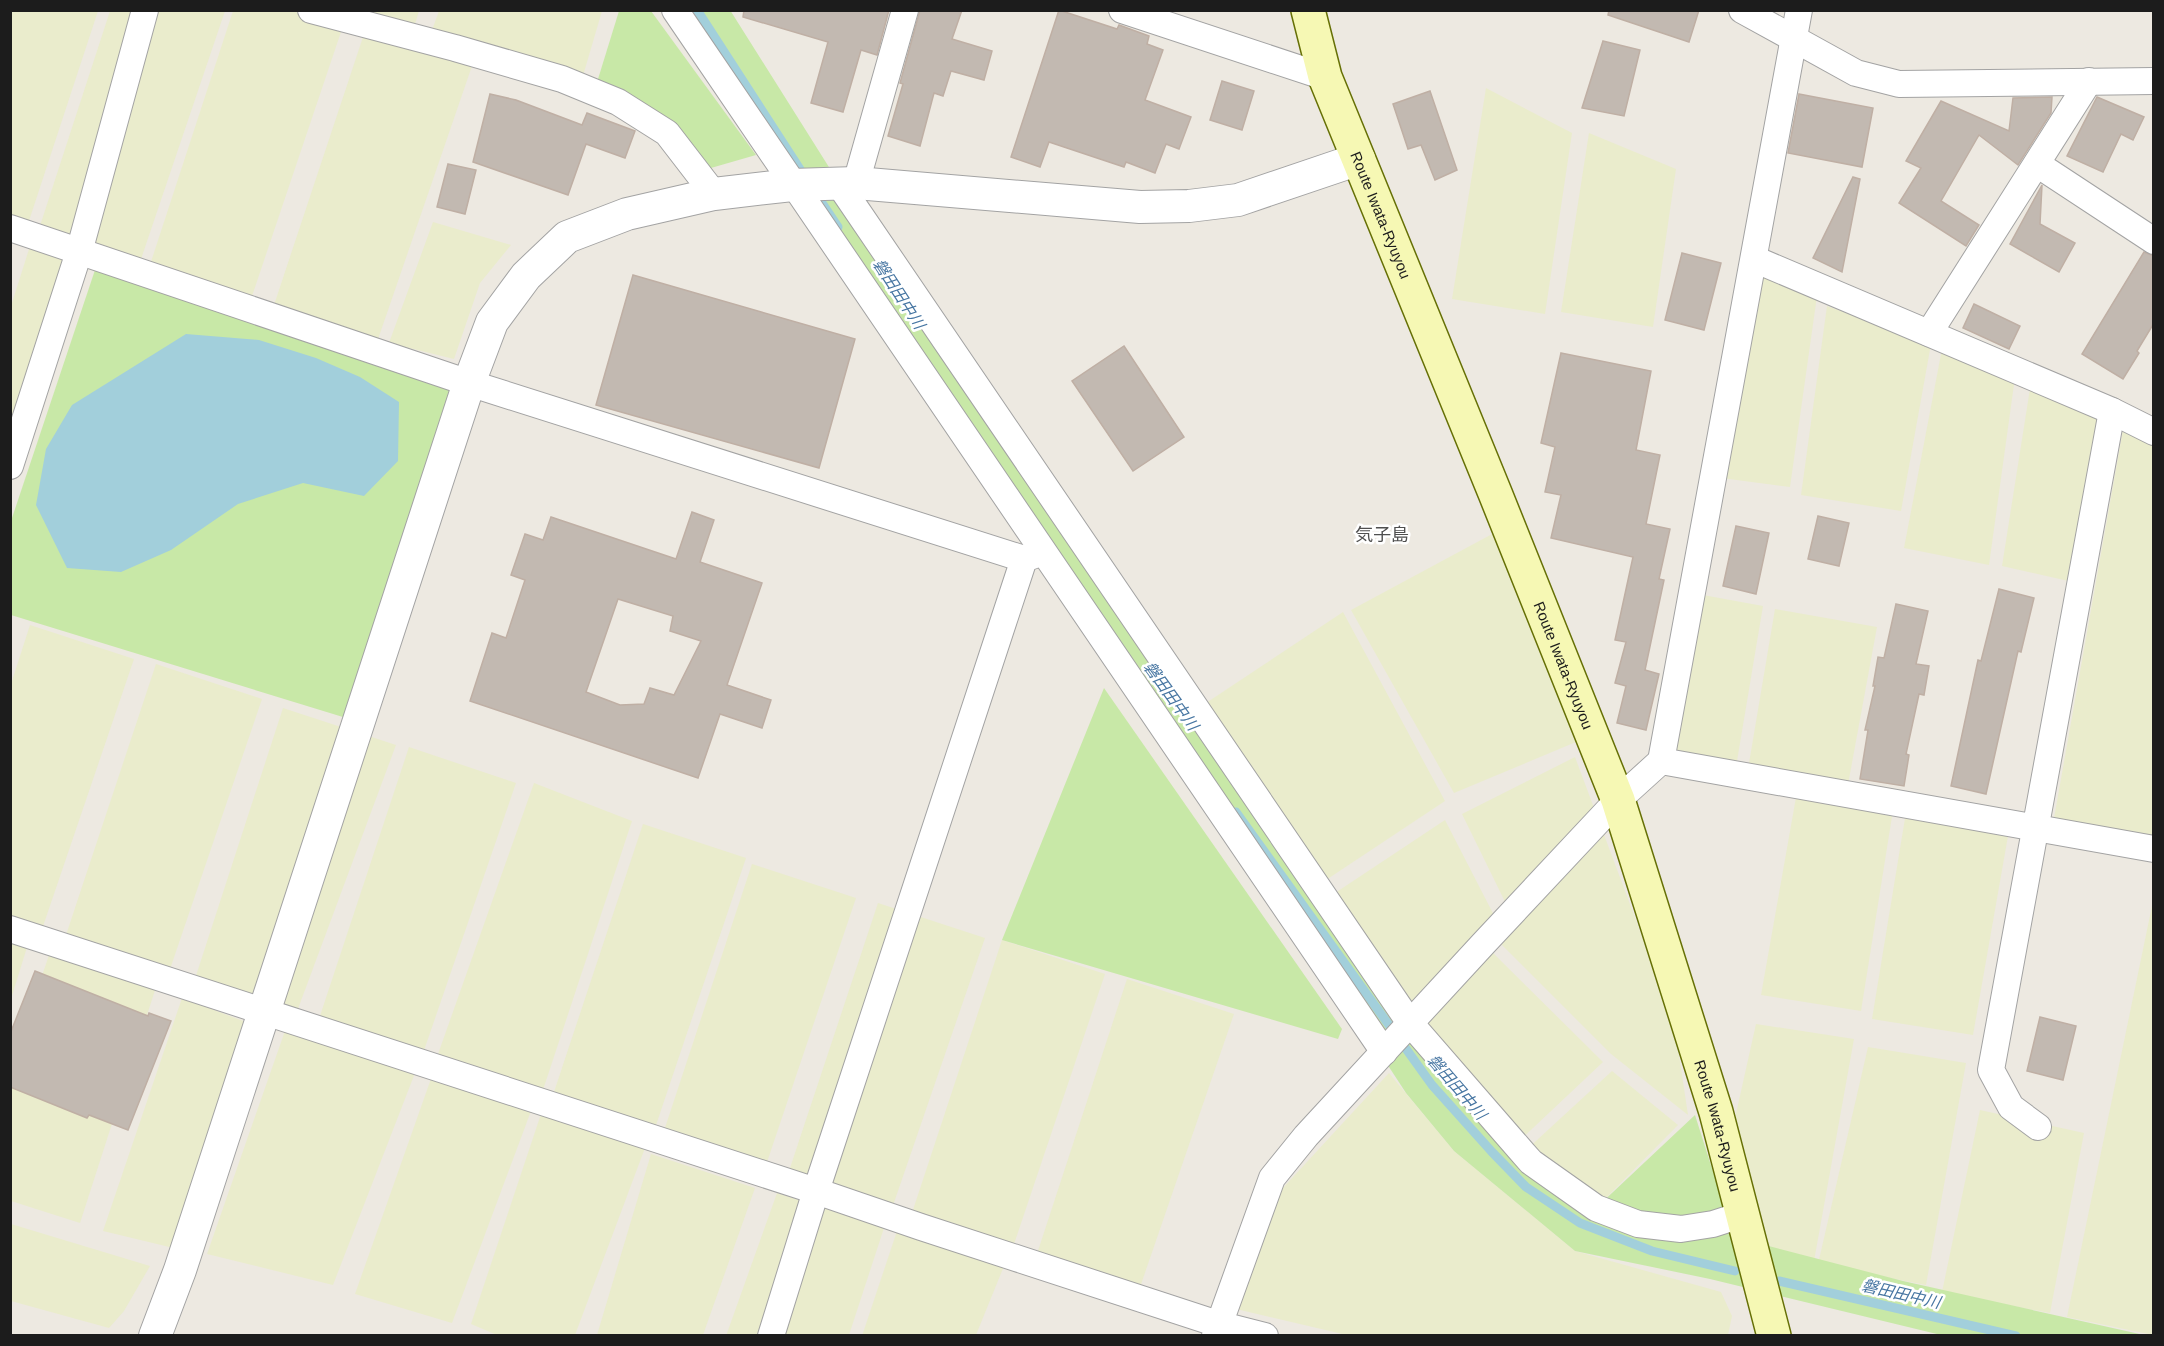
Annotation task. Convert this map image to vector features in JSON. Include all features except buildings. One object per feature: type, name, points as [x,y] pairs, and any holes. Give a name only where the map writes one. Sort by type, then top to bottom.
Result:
[{"type":"main road","name":"Route Iwata-Ryuyou","points":[[1308,10],[1325,77],[1618,800],[1716,1112],[1744,1214],[1769,1332]]},
{"type":"street","points":[[10,466],[80,252],[145,10]]},
{"type":"street","points":[[311,10],[562,79],[618,102],[667,133],[714,194]]},
{"type":"street","points":[[675,10],[797,185],[1033,555],[1384,1052]]},
{"type":"street","points":[[842,184],[905,10]]},
{"type":"street","points":[[1122,10],[1325,77]]},
{"type":"street","points":[[1742,10],[1856,73],[1899,84],[2154,81]]},
{"type":"street","points":[[1216,1330],[1272,1178],[1306,1136],[1618,800],[1661,761],[1799,10]]},
{"type":"street","points":[[1929,333],[2089,81]]},
{"type":"street","points":[[155,1335],[180,1270],[469,383],[492,322],[526,276],[567,237],[627,214],[714,194],[797,185],[842,184],[1140,207],[1189,206],[1238,200],[1359,159]]},
{"type":"street","points":[[2037,164],[2154,241]]},
{"type":"street","points":[[842,184],[1410,1023],[1531,1162],[1596,1208],[1638,1224],[1681,1229],[1713,1224],[1744,1214]]},
{"type":"street","points":[[10,228],[469,383],[1033,555]]},
{"type":"street","points":[[1754,259],[2112,411],[2154,432]]},
{"type":"street","points":[[2038,1127],[2011,1107],[1991,1070],[2112,411]]},
{"type":"street","points":[[771,1335],[816,1191],[1033,555]]},
{"type":"street","points":[[1661,761],[2154,849]]},
{"type":"street","points":[[10,929],[816,1191],[1216,1330],[1265,1335]]},
{"type":"green space","points":[[730,10],[844,191],[1374,988],[1611,1224],[1695,1227],[1596,1208],[1695,1115],[1728,1219],[1765,1245],[1903,1281],[2144,1335],[1941,1335],[1710,1279],[1575,1251],[1454,1151],[1406,1093],[1263,874],[674,11]]},
{"type":"green space","points":[[11,11],[98,11],[25,233],[11,228]]},
{"type":"green space","points":[[110,11],[225,11],[138,268],[37,235]]},
{"type":"green space","points":[[233,11],[296,11],[343,26],[248,308],[147,274]]},
{"type":"green space","points":[[311,11],[419,11],[411,37]]},
{"type":"green space","points":[[439,11],[602,11],[580,86],[428,41]]},
{"type":"green space","points":[[619,11],[651,11],[756,155],[697,172],[594,92]]},
{"type":"green space","points":[[365,31],[472,66],[375,348],[271,314]]},
{"type":"green space","points":[[1486,88],[1572,133],[1545,314],[1452,299]]},
{"type":"green space","points":[[1589,133],[1676,169],[1653,327],[1561,312]]},
{"type":"green space","points":[[433,222],[511,245],[480,283],[454,359],[389,343]]},
{"type":"green space","points":[[30,246],[79,252],[11,480],[11,306]]},
{"type":"green space","points":[[99,258],[459,380],[369,725],[11,615],[11,521]]},
{"type":"green space","points":[[1752,271],[1817,296],[1790,487],[1714,477]]},
{"type":"green space","points":[[1827,306],[1931,344],[1901,511],[1801,495]]},
{"type":"green space","points":[[1942,349],[2016,370],[1989,565],[1904,548]]},
{"type":"green space","points":[[2032,376],[2109,409],[2073,582],[2002,566]]},
{"type":"green space","points":[[2124,424],[2153,433],[2154,829],[2151,841],[2053,824]]},
{"type":"green space","points":[[1494,533],[1576,742],[1454,793],[1351,610]]},
{"type":"green space","points":[[1692,593],[1763,606],[1736,767],[1661,761]]},
{"type":"green space","points":[[1775,609],[1877,627],[1847,790],[1747,775]]},
{"type":"green space","points":[[1343,612],[1445,801],[1317,886],[1197,709]]},
{"type":"green space","points":[[30,625],[134,659],[38,941],[11,932],[11,684]]},
{"type":"green space","points":[[156,664],[262,699],[166,981],[62,947]]},
{"type":"green space","points":[[1104,688],[1342,1029],[1338,1039],[1002,940]]},
{"type":"green space","points":[[283,708],[396,745],[292,1025],[191,991]]},
{"type":"green space","points":[[409,747],[516,783],[419,1065],[315,1031]]},
{"type":"green space","points":[[1575,757],[1674,1022],[1688,1115],[1611,1054],[1502,945],[1511,914],[1462,814]]},
{"type":"green space","points":[[534,783],[632,821],[538,1105],[432,1071]]},
{"type":"green space","points":[[1798,786],[1894,804],[1861,1011],[1761,995]]},
{"type":"green space","points":[[1907,806],[2008,836],[1973,1035],[1872,1019]]},
{"type":"green space","points":[[1445,820],[1500,927],[1484,944],[1603,1062],[1516,1144],[1326,899]]},
{"type":"green space","points":[[643,824],[746,858],[651,1140],[549,1107]]},
{"type":"green space","points":[[752,864],[856,898],[761,1180],[659,1146]]},
{"type":"green space","points":[[2153,901],[2154,1335],[2067,1317]]},
{"type":"green space","points":[[878,903],[985,938],[888,1220],[784,1186]]},
{"type":"green space","points":[[11,938],[28,944],[11,999]]},
{"type":"green space","points":[[1002,940],[1105,974],[1010,1256],[909,1222]]},
{"type":"green space","points":[[51,949],[157,984],[80,1223],[11,1201],[11,1068]]},
{"type":"green space","points":[[1127,979],[1234,1014],[1137,1296],[1034,1263]]},
{"type":"green space","points":[[182,998],[259,1027],[186,1251],[103,1231]]},
{"type":"green space","points":[[1756,1024],[1854,1039],[1814,1261],[1765,1245],[1727,1154]]},
{"type":"green space","points":[[286,1028],[415,1073],[333,1285],[207,1254]]},
{"type":"green space","points":[[1868,1047],[1966,1063],[1926,1285],[1818,1264]]},
{"type":"green space","points":[[1612,1071],[1678,1125],[1596,1208],[1523,1153]]},
{"type":"green space","points":[[433,1073],[531,1111],[452,1323],[355,1294]]},
{"type":"green space","points":[[1389,1073],[1454,1151],[1575,1251],[1721,1292],[1732,1316],[1728,1335],[1351,1336],[1236,1309],[1282,1189]]},
{"type":"green space","points":[[1980,1110],[2084,1133],[2050,1313],[1942,1292]]},
{"type":"green space","points":[[541,1114],[645,1148],[575,1335],[497,1335],[471,1324]]},
{"type":"green space","points":[[651,1154],[755,1188],[703,1335],[597,1335]]},
{"type":"green space","points":[[777,1193],[884,1228],[849,1335],[726,1336]]},
{"type":"green space","points":[[10,1224],[150,1266],[124,1311],[109,1328],[11,1301]]},
{"type":"green space","points":[[897,1231],[1004,1266],[976,1335],[862,1336]]},
{"type":"water","points":[[186,334],[259,340],[316,358],[360,377],[399,402],[398,461],[364,496],[303,483],[238,504],[171,550],[121,572],[67,568],[36,505],[46,449],[72,405]]},
{"type":"waterway","name":"磐田田中川","points":[[697,10],[805,177]]},
{"type":"waterway","name":"磐田田中川","points":[[814,191],[838,227]]},
{"type":"waterway","name":"磐田田中川","points":[[1236,812],[1432,1085],[1526,1187],[1580,1223],[1652,1251],[1735,1271]]},
{"type":"waterway","name":"磐田田中川","points":[[1779,1281],[2016,1336]]},
{"type":"district","name":"気子島","points":[[1382,535]]}]
